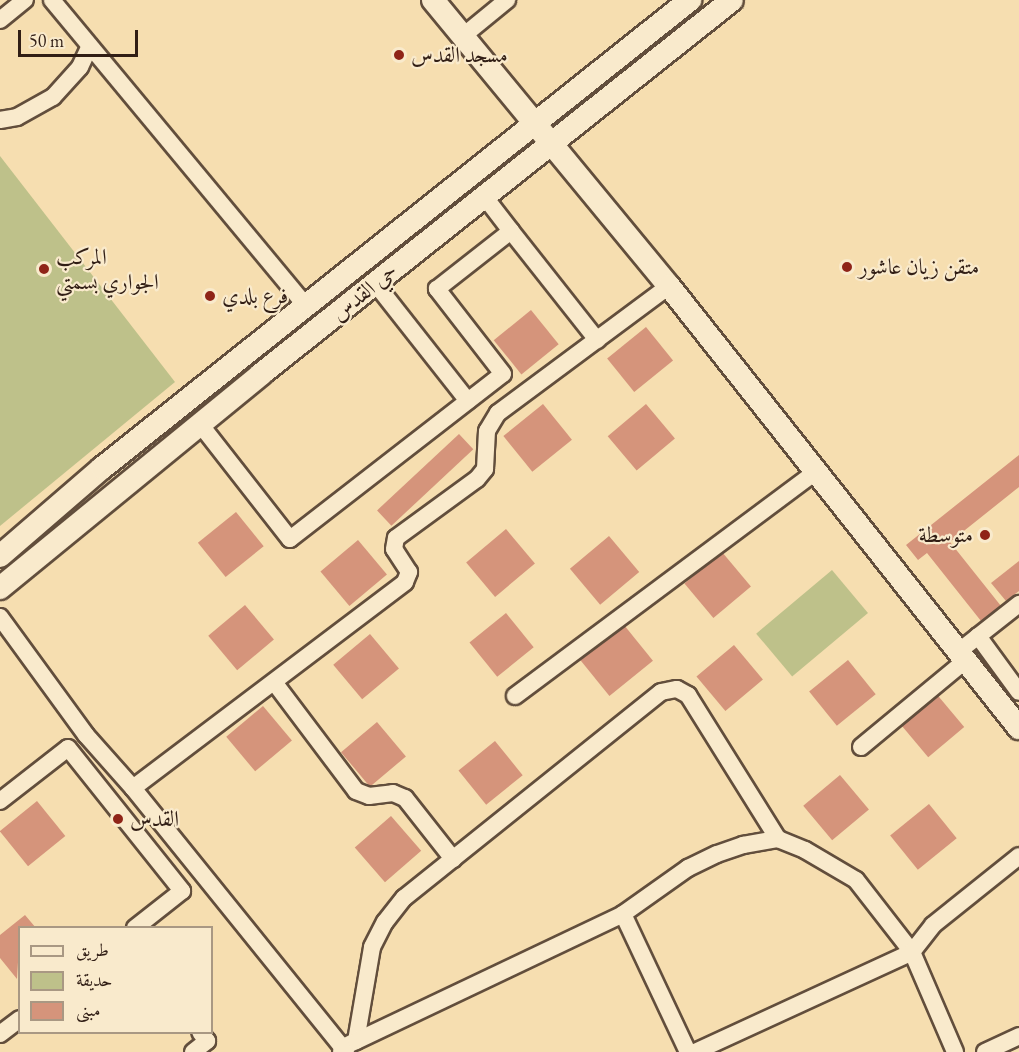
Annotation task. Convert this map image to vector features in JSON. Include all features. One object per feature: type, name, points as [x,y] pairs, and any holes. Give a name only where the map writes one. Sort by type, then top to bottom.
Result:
[{"type":"street","points":[[0,20],[25,0]]},
{"type":"street","points":[[52,0],[306,306]]},
{"type":"street","points":[[433,0],[669,286],[962,656],[1016,718]]},
{"type":"street","points":[[463,36],[507,0]]},
{"type":"street","points":[[0,556],[102,468],[690,0]]},
{"type":"street","name":"حي القدس","points":[[0,588],[375,283],[732,0]]},
{"type":"street","points":[[0,120],[17,117],[53,97],[80,67],[90,46]]},
{"type":"street","points":[[484,196],[597,340]]},
{"type":"street","points":[[200,424],[290,539],[503,374],[436,289],[511,231]]},
{"type":"street","points":[[375,283],[468,401]]},
{"type":"street","points":[[133,788],[405,582],[409,572],[394,549],[396,538],[477,479],[485,469],[487,431],[498,413],[669,286]]},
{"type":"street","points":[[515,696],[815,471]]},
{"type":"street","points":[[861,747],[962,656],[978,636],[1019,604]]},
{"type":"street","points":[[0,617],[86,735],[133,788],[346,1048]]},
{"type":"street","points":[[978,636],[1019,692]]},
{"type":"street","points":[[274,682],[356,791],[369,796],[393,793],[405,798],[453,859]]},
{"type":"street","points":[[346,1048],[372,947],[378,934],[404,898],[661,692],[672,689],[688,695],[778,839]]},
{"type":"street","points":[[0,801],[86,735]]},
{"type":"street","points":[[68,748],[182,891],[136,926]]},
{"type":"street","points":[[346,1048],[623,914],[688,868],[743,845],[778,839],[805,850],[856,880],[912,952],[955,1052]]},
{"type":"street","points":[[695,1052],[912,952],[933,925],[1017,862]]},
{"type":"street","points":[[623,914],[688,1052]]},
{"type":"street","points":[[0,1034],[18,1020]]},
{"type":"street","points":[[193,1052],[207,1041],[202,1034]]},
{"type":"street","points":[[986,1052],[1019,1036]]},
{"type":"green space","name":"المركب الجواري بسمتي","points":[[0,156],[175,382],[0,526]]},
{"type":"green space","points":[[832,570],[868,613],[792,677],[756,634]]},
{"type":"building","points":[[531,310],[559,344],[521,374],[494,340]]},
{"type":"building","points":[[646,327],[673,360],[634,392],[607,358]]},
{"type":"building","points":[[543,404],[572,440],[532,472],[503,436]]},
{"type":"building","points":[[646,404],[675,438],[637,471],[608,436]]},
{"type":"building","points":[[459,434],[473,449],[391,526],[377,510]]},
{"type":"building","points":[[1019,455],[1019,487],[950,542],[1001,606],[981,621],[927,553],[918,560],[906,545]]},
{"type":"building","points":[[236,512],[264,546],[226,577],[198,543]]},
{"type":"building","points":[[506,529],[535,563],[495,597],[466,562]]},
{"type":"building","points":[[609,536],[639,572],[600,605],[570,569]]},
{"type":"building","points":[[358,540],[387,574],[349,606],[320,571]]},
{"type":"building","points":[[722,552],[751,586],[713,618],[684,583]]},
{"type":"building","points":[[1019,561],[1019,591],[1006,601],[991,583]]},
{"type":"building","points":[[245,605],[274,639],[237,670],[208,636]]},
{"type":"building","points":[[506,613],[534,647],[497,677],[469,643]]},
{"type":"building","points":[[624,625],[653,661],[609,696],[580,660]]},
{"type":"building","points":[[370,634],[399,668],[362,699],[333,665]]},
{"type":"building","points":[[734,645],[763,679],[725,711],[696,676]]},
{"type":"building","points":[[848,660],[876,694],[837,726],[809,691]]},
{"type":"building","points":[[934,691],[964,727],[928,757],[898,721]]},
{"type":"building","points":[[263,706],[292,740],[255,771],[226,737]]},
{"type":"building","points":[[377,722],[406,756],[370,787],[341,752]]},
{"type":"building","points":[[495,741],[523,775],[486,805],[458,771]]},
{"type":"building","points":[[840,775],[869,809],[832,840],[803,806]]},
{"type":"building","points":[[37,801],[65,836],[28,866],[0,831]]},
{"type":"building","points":[[929,804],[957,838],[918,870],[890,835]]},
{"type":"building","points":[[391,816],[421,851],[385,882],[355,847]]},
{"type":"building","points":[[25,915],[34,926],[18,926],[17,979],[0,958],[0,935]]},
{"type":"place","name":"مسجد القدس","points":[[399,55]]},
{"type":"place","name":"متقن زيان عاشور","points":[[847,267]]},
{"type":"place","name":"المركب الجواري بسمتي","points":[[44,269]]},
{"type":"place","name":"فرع بلدي","points":[[210,296]]},
{"type":"place","name":"متوسطة","points":[[985,535]]},
{"type":"place","name":"القدس","points":[[118,819]]}]
